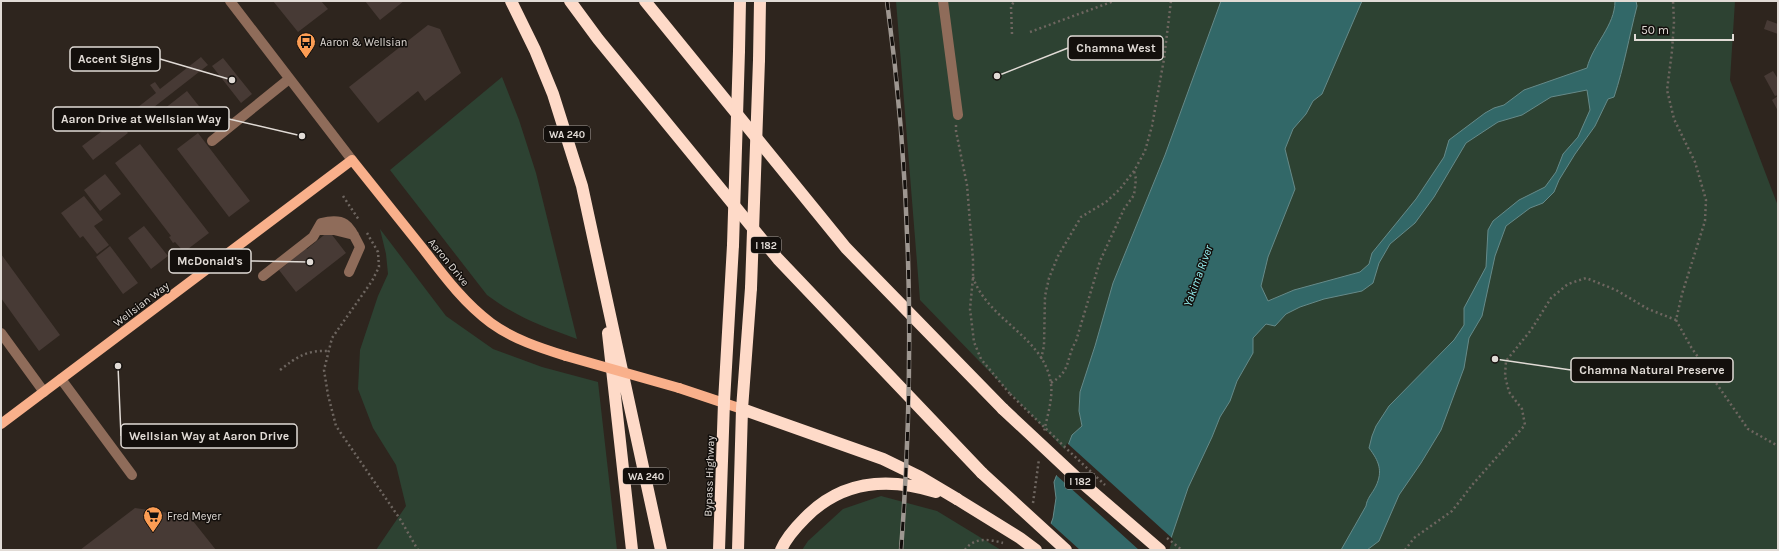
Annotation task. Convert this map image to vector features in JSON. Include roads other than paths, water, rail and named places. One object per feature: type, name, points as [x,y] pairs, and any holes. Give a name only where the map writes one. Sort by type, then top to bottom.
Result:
[{"type":"highway","name":"WA 240","points":[[511,1],[535,50],[553,94],[582,186],[603,274],[661,550]]},
{"type":"highway","name":"I 182","points":[[570,1],[603,45],[778,259],[982,473],[1066,550]]},
{"type":"highway","name":"I 182","points":[[645,1],[846,248],[1003,409],[1080,481],[1160,550]]},
{"type":"highway","name":"Bypass Highway","points":[[719,550],[724,402],[732,287],[740,1]]},
{"type":"highway","points":[[738,550],[742,409],[751,288],[760,1]]},
{"type":"highway","points":[[603,274],[632,550]]},
{"type":"highway","points":[[742,409],[888,461],[920,477],[957,499],[1020,538],[1036,550]]},
{"type":"highway","points":[[781,550],[795,528],[822,503],[838,493],[852,488],[888,482],[916,486],[957,499]]},
{"type":"main road","name":"Aaron Drive","points":[[352,160],[451,285],[476,311],[492,324],[536,346],[679,388],[742,409]]},
{"type":"main road","name":"Wellsian Way","points":[[1,424],[352,160]]},
{"type":"street","name":"Aaron Drive","points":[[230,1],[352,160]]},
{"type":"street","points":[[943,1],[958,115]]},
{"type":"street","points":[[212,141],[289,79]]},
{"type":"street","points":[[263,276],[313,237],[320,223],[334,220],[349,226],[360,247],[349,272]]},
{"type":"street","points":[[1,333],[44,392]]},
{"type":"street","points":[[61,379],[132,475]]},
{"type":"water","name":"Yakima River","points":[[1221,1],[1362,1],[1322,94],[1313,101],[1306,114],[1293,129],[1285,149],[1295,189],[1268,257],[1261,286],[1268,301],[1294,290],[1360,272],[1369,264],[1372,253],[1416,199],[1444,157],[1449,140],[1485,113],[1504,105],[1524,90],[1587,68],[1594,51],[1608,27],[1614,10],[1615,1],[1636,1],[1637,6],[1624,63],[1614,97],[1608,99],[1595,126],[1575,154],[1559,180],[1554,192],[1543,203],[1530,208],[1506,226],[1495,256],[1482,316],[1469,338],[1464,368],[1441,430],[1399,495],[1379,541],[1367,550],[1341,550],[1366,506],[1367,501],[1378,481],[1379,466],[1369,448],[1376,426],[1389,406],[1454,340],[1464,325],[1464,308],[1486,267],[1488,230],[1493,221],[1519,200],[1545,187],[1556,172],[1563,154],[1578,137],[1590,110],[1587,90],[1551,97],[1522,115],[1498,122],[1466,143],[1434,197],[1415,223],[1390,244],[1379,263],[1373,283],[1362,291],[1324,299],[1300,307],[1286,314],[1275,326],[1266,324],[1253,338],[1253,353],[1237,381],[1230,401],[1220,417],[1188,488],[1167,550],[1039,550],[1045,540],[1053,518],[1056,498],[1054,482],[1072,435],[1082,426],[1079,411],[1080,392],[1113,283],[1165,155]]},
{"type":"railway","points":[[887,1],[902,138],[909,275],[908,412],[901,550]]},
{"type":"place","name":"Aaron & Wellsian","points":[[306,59]]},
{"type":"place","name":"Chamna West","points":[[997,76]]},
{"type":"place","name":"Accent Signs","points":[[232,80]]},
{"type":"place","name":"Aaron Drive at Wellsian Way","points":[[302,136]]},
{"type":"place","name":"McDonald's","points":[[310,262]]},
{"type":"place","name":"Chamna Natural Preserve","points":[[1495,359]]},
{"type":"place","name":"Wellsian Way at Aaron Drive","points":[[118,366]]},
{"type":"place","name":"Fred Meyer","points":[[153,533]]}]
